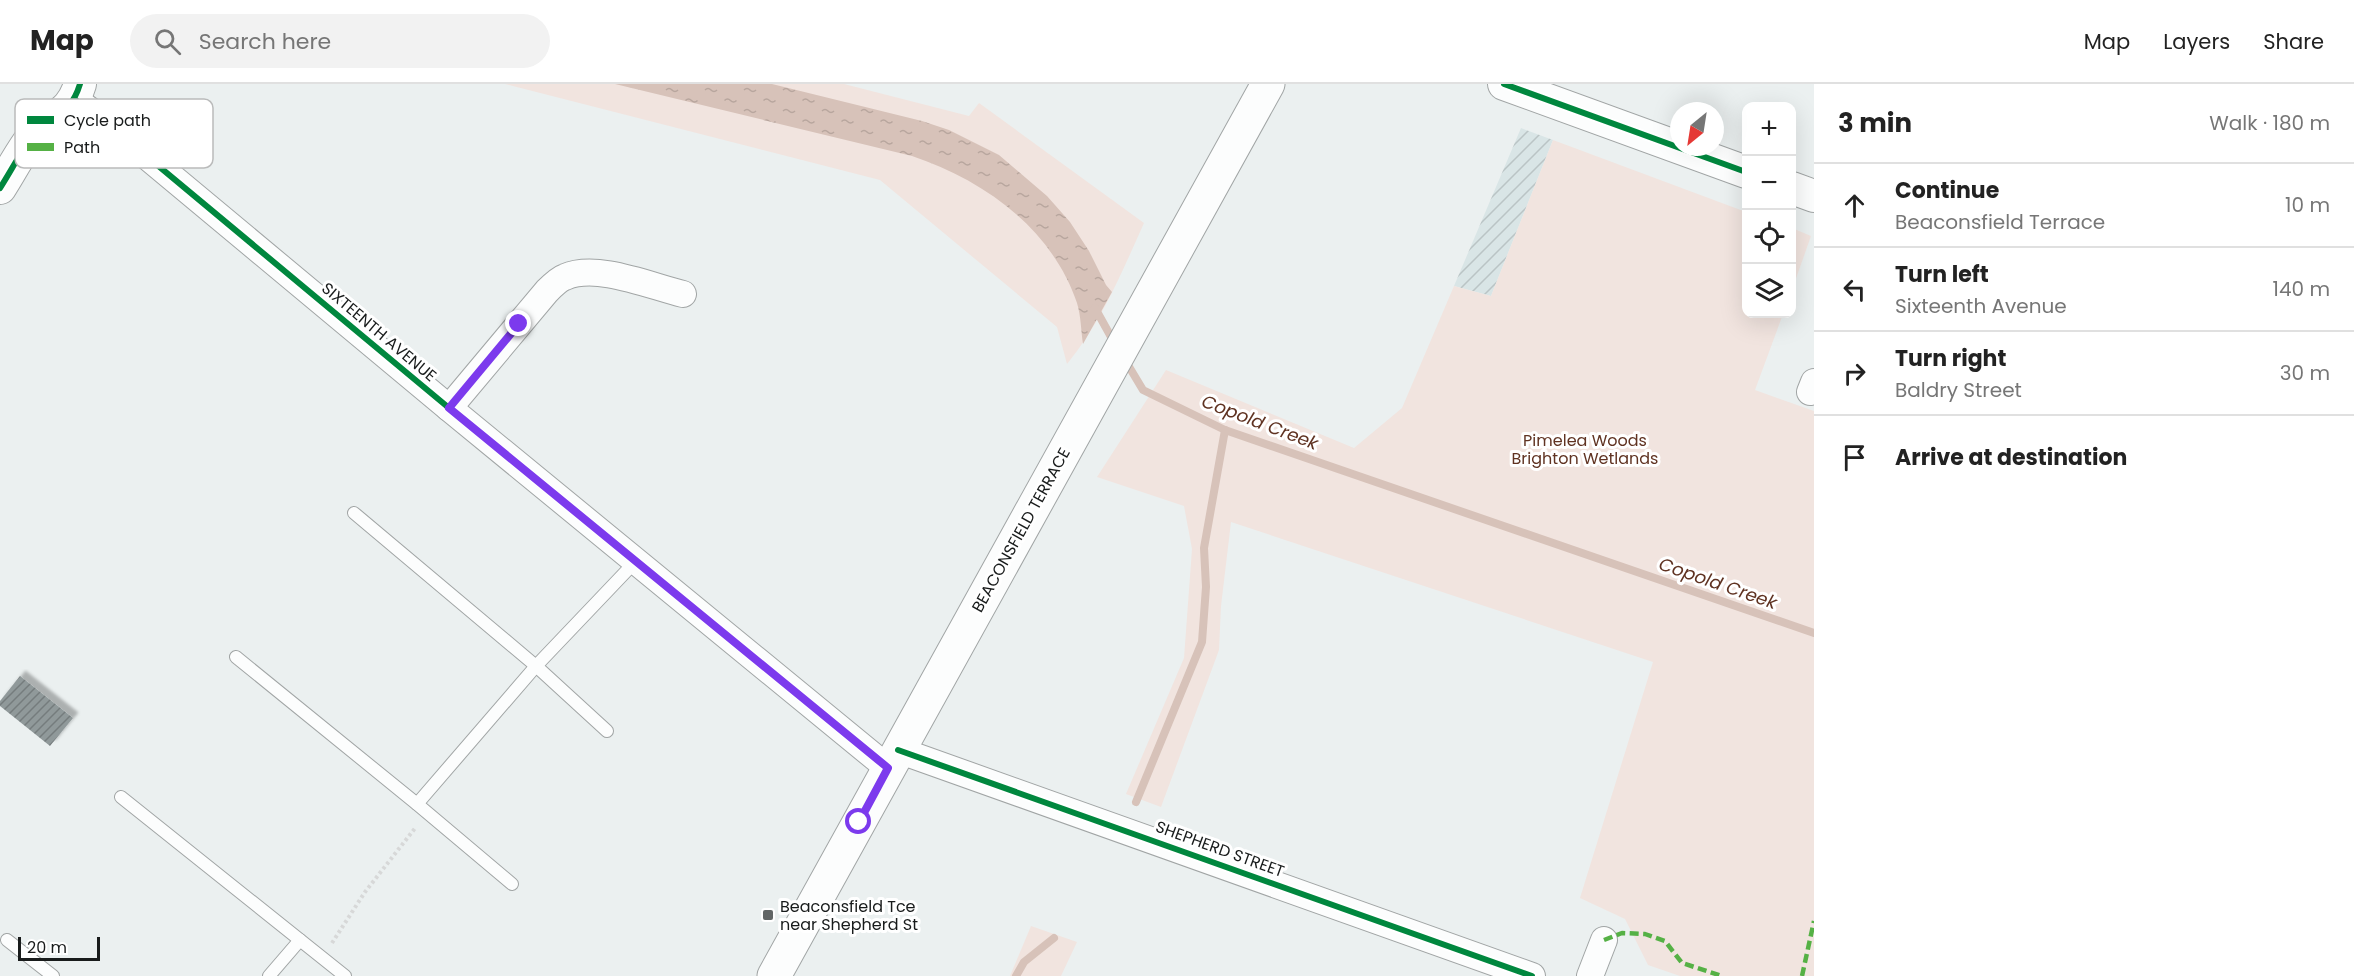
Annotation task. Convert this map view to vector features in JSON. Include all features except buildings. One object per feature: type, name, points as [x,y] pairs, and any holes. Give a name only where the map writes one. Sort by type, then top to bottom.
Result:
[{"type":"main road","name":"BEACONSFIELD TERRACE","points":[[774,976],[1268,84]]},
{"type":"street","points":[[1504,84],[1742,171]]},
{"type":"street","points":[[0,188],[15,164]]},
{"type":"street","name":"SIXTEENTH AVENUE","points":[[161,168],[636,561],[893,759]]},
{"type":"street","points":[[1796,190],[1814,196]]},
{"type":"street","points":[[449,408],[547,291],[564,277],[584,272],[603,273],[683,294]]},
{"type":"street","name":"SHEPHERD STREET","points":[[893,759],[1532,976]]},
{"type":"street","points":[[1590,976],[1604,940]]},
{"type":"lane","points":[[354,513],[536,666],[607,731]]},
{"type":"lane","points":[[417,804],[536,666],[636,561]]},
{"type":"lane","points":[[236,657],[512,884]]},
{"type":"lane","points":[[121,797],[345,976]]},
{"type":"lane","points":[[7,940],[53,976]]},
{"type":"lane","points":[[269,976],[300,940]]},
{"type":"path","points":[[323,957],[365,892],[427,812]]},
{"type":"shaded area","points":[[1521,128],[1553,140],[1491,296],[1454,286]]},
{"type":"green space","points":[[505,84],[844,84],[969,116],[979,103],[1144,223],[1101,314],[1067,364],[1057,327],[880,180]]},
{"type":"green space","name":"Pimelea Woods Brighton Wetlands","points":[[1553,140],[1742,211],[1742,318],[1782,318],[1755,390],[1814,411],[1814,976],[1680,976],[1648,965],[1625,919],[1580,898],[1653,662],[1231,522],[1221,606],[1219,650],[1161,807],[1126,794],[1184,658],[1192,549],[1184,506],[1097,477],[1166,370],[1354,448],[1402,408],[1454,286],[1491,296]]},
{"type":"green space","points":[[1796,230],[1811,236],[1796,279]]},
{"type":"green space","points":[[1031,926],[1077,942],[1061,976],[1010,976]]},
{"type":"water","points":[[615,84],[772,84],[922,121],[949,130],[999,155],[1047,196],[1070,222],[1112,292],[1083,344],[1077,303],[1066,276],[1051,252],[1033,230],[1012,211],[965,179],[912,156]]},
{"type":"waterway","name":"Copold Creek","points":[[1095,308],[1115,344]]},
{"type":"waterway","name":"Copold Creek","points":[[1125,360],[1143,390],[1225,430],[1814,633]]},
{"type":"waterway","points":[[1136,802],[1202,642],[1206,587],[1204,548],[1225,430]]},
{"type":"waterway","points":[[1016,976],[1024,962],[1054,938]]},
{"type":"marked path","points":[[1802,976],[1814,921]]},
{"type":"marked path","points":[[1604,940],[1622,933],[1645,934],[1665,941],[1682,963],[1722,976]]},
{"type":"cycle path","points":[[74,99],[80,84]]},
{"type":"cycle path","points":[[1504,84],[1742,171]]},
{"type":"cycle path","points":[[0,188],[15,163]]},
{"type":"cycle path","points":[[161,168],[888,768]]},
{"type":"cycle path","points":[[898,750],[1532,976]]},
{"type":"place","name":"Beaconsfield Tce near Shepherd St","points":[[768,915]]},
{"type":"route","points":[[519,324],[449,408],[888,768],[859,822]]}]
